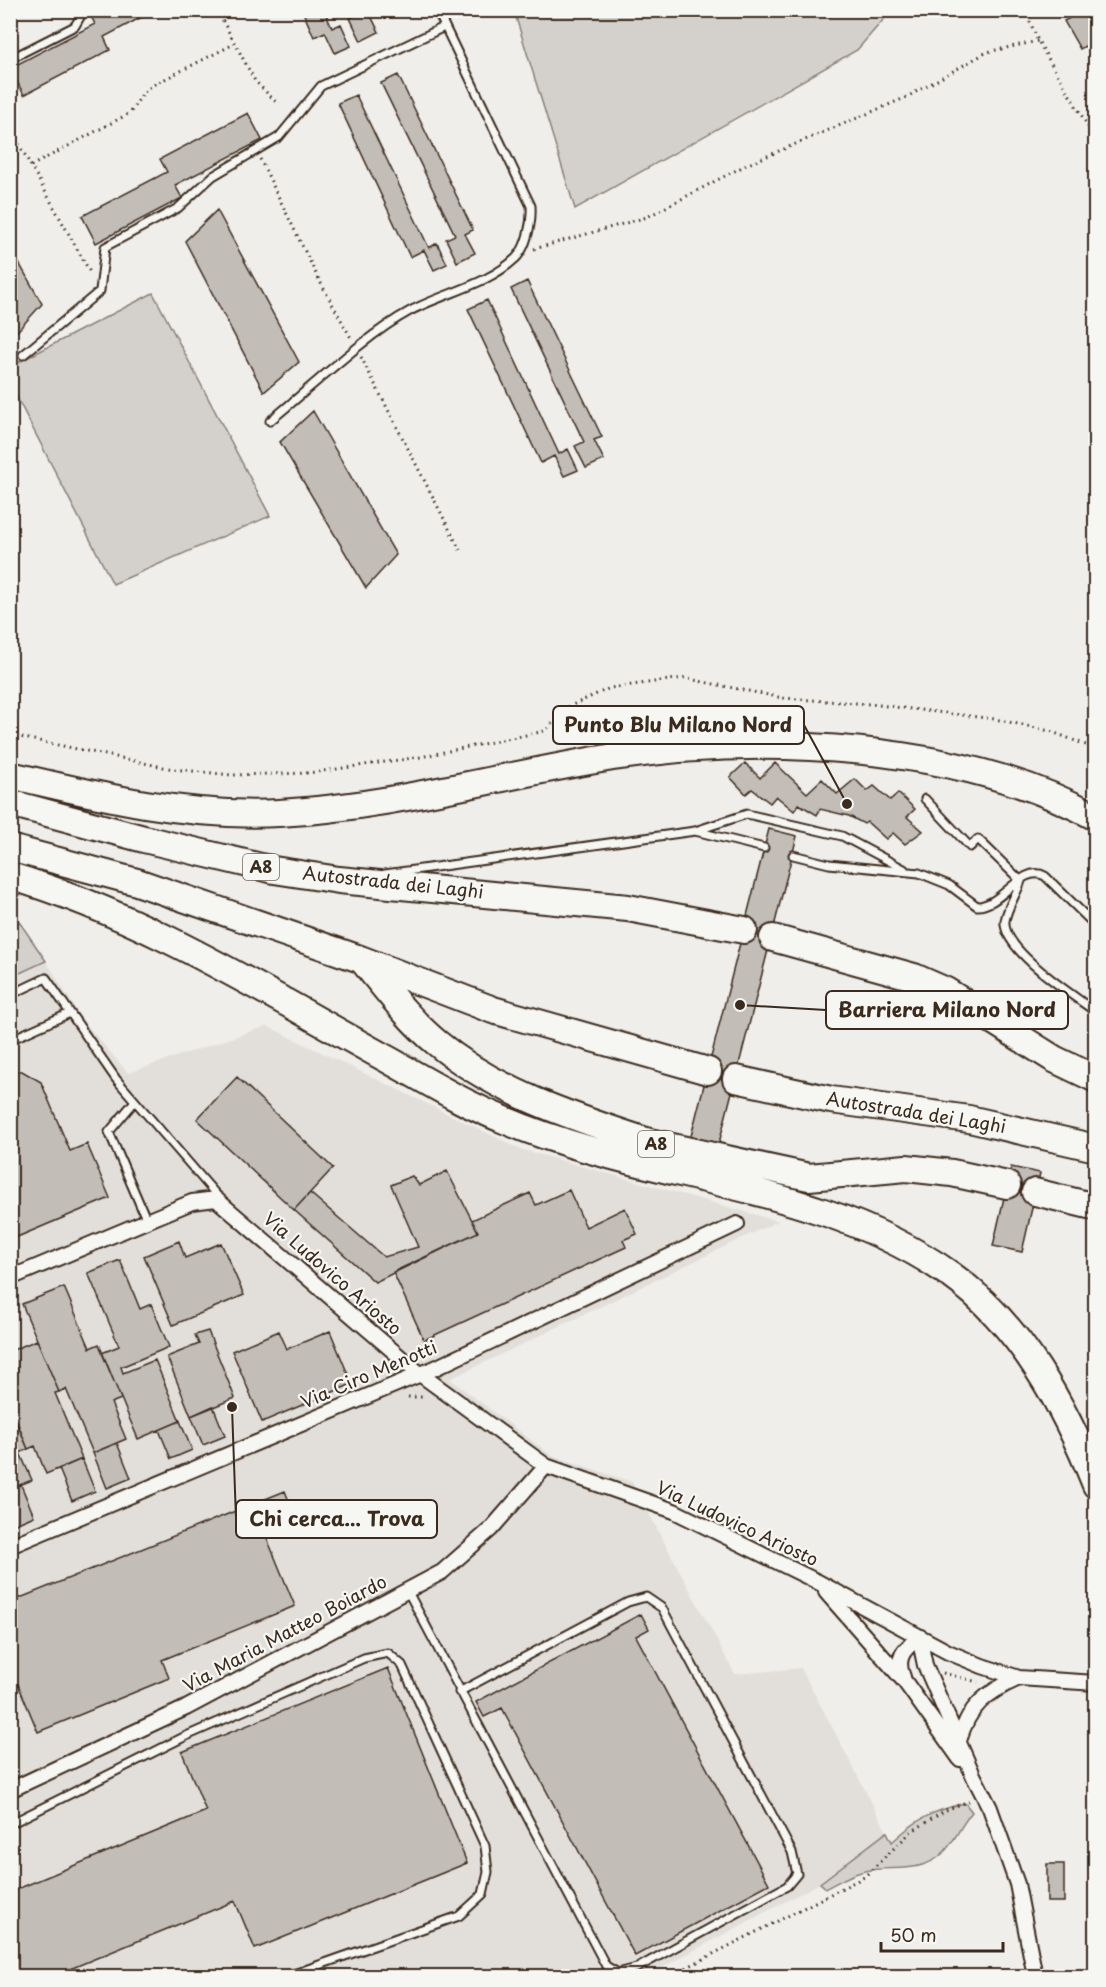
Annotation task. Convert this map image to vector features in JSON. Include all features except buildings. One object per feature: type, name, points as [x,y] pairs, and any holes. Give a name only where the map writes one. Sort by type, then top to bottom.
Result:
[{"type":"highway","points":[[10,775],[172,809],[276,813],[399,799],[615,757],[754,746],[818,747],[893,756],[994,777],[1080,809],[1095,817]]},
{"type":"highway","name":"Autostrada dei Laghi","points":[[10,803],[274,870],[339,880],[628,908],[744,930]]},
{"type":"highway","name":"A8","points":[[10,848],[137,882],[360,958],[493,1010],[708,1071]]},
{"type":"highway","points":[[10,876],[75,897],[145,928],[502,1120],[572,1144],[794,1202],[859,1224],[904,1245],[953,1276],[982,1300],[1005,1327],[1028,1356],[1057,1402],[1095,1485]]},
{"type":"highway","points":[[773,938],[914,977],[935,986],[1054,1059],[1095,1080]]},
{"type":"highway","name":"A8","points":[[360,958],[436,1042],[485,1078],[515,1092],[626,1134],[809,1178],[906,1168],[952,1173],[1007,1185]]},
{"type":"highway","name":"Autostrada dei Laghi","points":[[736,1079],[831,1100],[969,1119],[1095,1148]]},
{"type":"highway","points":[[1035,1192],[1095,1208]]},
{"type":"street","points":[[10,1278],[200,1199],[216,1199],[224,1204]]},
{"type":"street","name":"Via Ludovico Ariosto","points":[[224,1204],[420,1374],[546,1466],[674,1511],[816,1581],[919,1637],[982,1666],[1019,1678],[1095,1683]]},
{"type":"street","name":"Via Ciro Menotti","points":[[10,1545],[420,1374],[737,1224]]},
{"type":"street","name":"Via Maria Matteo Boiardo","points":[[10,1790],[186,1707],[442,1572],[491,1529],[546,1466]]},
{"type":"street","points":[[816,1581],[905,1682],[974,1777]]},
{"type":"street","points":[[905,1682],[898,1660],[904,1649],[919,1637],[925,1665],[984,1796],[1017,1884],[1035,1977]]},
{"type":"street","points":[[959,1741],[963,1726],[978,1701],[1019,1678]]},
{"type":"lane","points":[[10,59],[75,26],[84,10]]},
{"type":"lane","points":[[270,422],[364,345],[409,312],[496,272],[520,252],[529,228],[531,206],[436,10]]},
{"type":"lane","points":[[23,355],[100,291],[105,247],[178,208],[213,176],[279,137],[321,86],[444,27]]},
{"type":"lane","points":[[925,799],[970,847],[978,839],[1021,881]]},
{"type":"lane","points":[[339,880],[695,831],[747,814],[842,836],[906,871],[949,885],[977,906],[987,905],[1031,873],[1037,872],[1045,876],[1095,926]]},
{"type":"lane","points":[[695,831],[764,848]]},
{"type":"lane","points":[[793,855],[829,864],[906,871]]},
{"type":"lane","points":[[1021,881],[1005,920],[1007,934],[1019,951],[1095,1011]]},
{"type":"lane","points":[[10,995],[46,978],[116,1079],[224,1204]]},
{"type":"lane","points":[[10,1040],[70,1013]]},
{"type":"lane","points":[[135,1101],[109,1132],[147,1221]]},
{"type":"lane","points":[[406,1590],[459,1692],[606,1966],[618,1973],[637,1968],[787,1886],[797,1874],[792,1852],[662,1608],[646,1597],[627,1602],[459,1692]]},
{"type":"lane","points":[[10,1824],[184,1737],[364,1658],[388,1653],[402,1665],[485,1846],[488,1872],[483,1894],[459,1916],[288,1977]]},
{"type":"path","points":[[217,10],[255,81],[276,102]]},
{"type":"path","points":[[1025,10],[1038,41],[1095,140]]},
{"type":"path","points":[[520,252],[647,217],[746,165],[907,97],[987,52],[1038,41]]},
{"type":"path","points":[[31,166],[130,113],[143,93],[153,85],[234,44]]},
{"type":"path","points":[[10,128],[100,291]]},
{"type":"path","points":[[10,735],[173,769],[231,775],[309,773],[420,757],[545,731],[568,707],[610,688],[684,678],[783,698],[870,704],[995,719],[1050,731],[1095,749]]},
{"type":"path","points":[[400,1398],[421,1396],[432,1400]]},
{"type":"path","points":[[670,1977],[851,1885],[864,1877],[911,1832],[928,1820],[984,1796]]},
{"type":"shaded area","points":[[514,10],[891,11],[857,50],[575,209]]},
{"type":"shaded area","points":[[153,293],[270,516],[113,584],[11,386],[11,366]]},
{"type":"shaded area","points":[[11,918],[18,920],[46,961],[11,977]]},
{"type":"shaded area","points":[[46,961],[82,1019],[128,1073],[267,1026],[520,1149],[778,1221],[450,1379],[551,1455],[632,1482],[735,1674],[801,1668],[887,1832],[820,1883],[646,1976],[11,1976],[11,977]]},
{"type":"shaded area","points":[[965,1803],[972,1812],[947,1849],[933,1861],[913,1867],[861,1872],[826,1888],[820,1883],[887,1832],[892,1842],[925,1817]]},
{"type":"place","name":"Punto Blu Milano Nord","points":[[847,804]]},
{"type":"place","name":"Barriera Milano Nord","points":[[740,1005]]},
{"type":"place","name":"Chi cerca... Trova","points":[[232,1407]]}]
